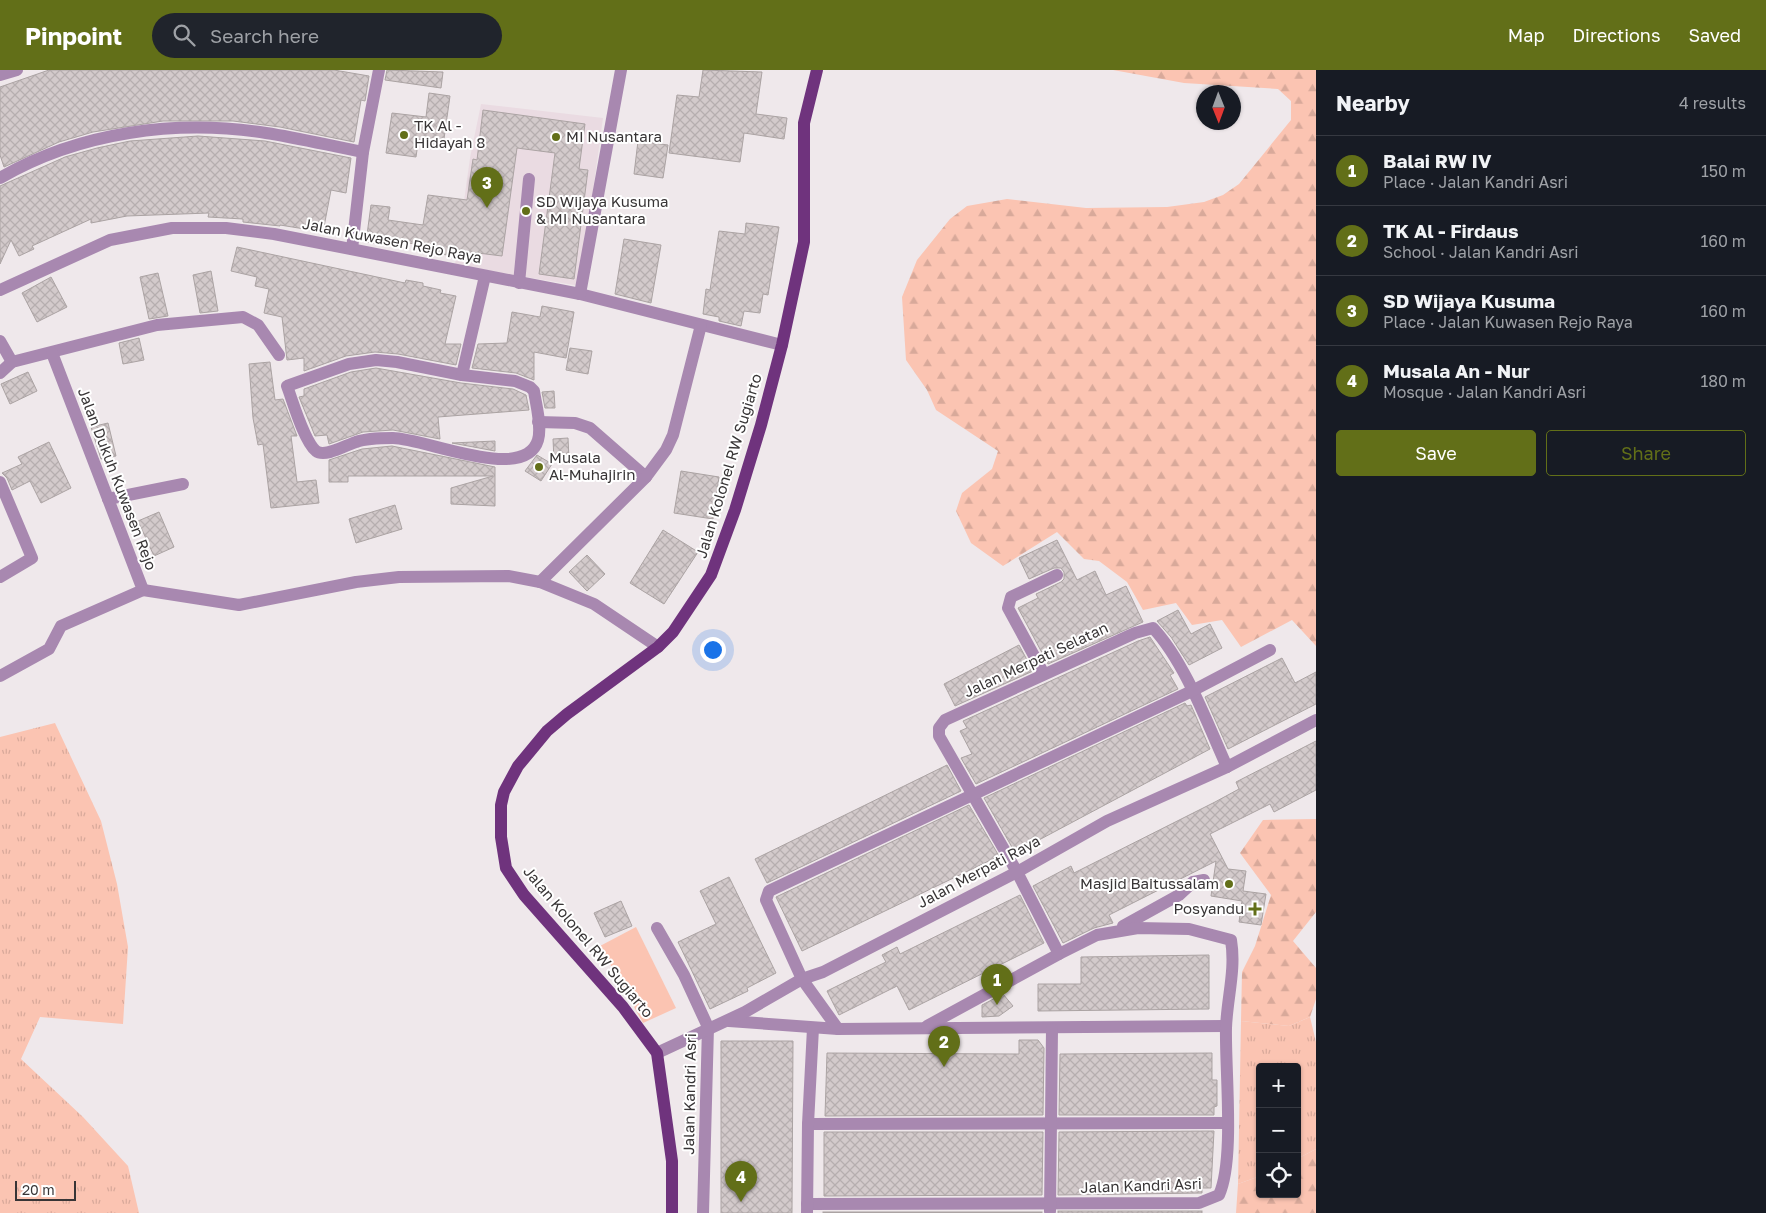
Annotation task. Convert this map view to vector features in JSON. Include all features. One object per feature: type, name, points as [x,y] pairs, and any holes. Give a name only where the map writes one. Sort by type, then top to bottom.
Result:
[{"type":"main road","name":"Jalan Kolonel RW Sugiarto","points":[[672,1213],[672,1161],[657,1053],[606,986],[563,941],[524,894],[506,868],[501,829],[501,805],[504,792],[518,766],[547,731],[658,647],[673,632],[711,575],[735,510],[761,425],[782,345],[804,242],[804,123],[817,70]]},
{"type":"street","points":[[0,75],[17,70]]},
{"type":"street","points":[[352,249],[363,152],[379,70]]},
{"type":"street","points":[[580,294],[621,70]]},
{"type":"street","points":[[0,178],[78,143],[161,128],[227,129],[266,133],[363,152]]},
{"type":"street","points":[[519,282],[530,179]]},
{"type":"street","name":"Jalan Kuwasen Rejo Raya","points":[[0,290],[110,240],[172,228],[235,230],[352,249],[580,294],[782,345]]},
{"type":"street","points":[[462,375],[485,276]]},
{"type":"street","points":[[0,373],[12,362],[158,325],[243,317],[258,325],[280,355]]},
{"type":"street","points":[[540,582],[646,477],[666,450],[673,436],[701,324]]},
{"type":"street","points":[[0,341],[12,362]]},
{"type":"street","name":"Jalan Dukuh Kuwasen Rejo","points":[[0,676],[49,648],[61,626],[142,590],[52,353]]},
{"type":"street","points":[[376,360],[397,362],[462,375],[515,381],[530,387],[534,391],[539,438],[533,451],[518,458],[472,456],[412,440],[395,438],[365,440],[320,453],[310,443],[287,386],[349,364],[376,360]]},
{"type":"street","points":[[538,422],[576,423],[590,428],[646,477]]},
{"type":"street","points":[[0,482],[32,558],[0,577]]},
{"type":"street","points":[[108,499],[183,484]]},
{"type":"street","points":[[1044,674],[1008,608],[1011,597],[1057,575]]},
{"type":"street","points":[[142,590],[239,605],[356,582],[399,577],[508,576],[540,582],[594,604],[658,647]]},
{"type":"street","name":"Jalan Merpati Selatan","points":[[1059,954],[1017,872],[939,736],[940,725],[946,720],[1044,674],[1135,633],[1153,628],[1164,640],[1192,690],[1227,767]]},
{"type":"street","points":[[838,1028],[802,979],[766,900],[769,891],[1192,690],[1270,650]]},
{"type":"street","name":"Jalan Merpati Raya","points":[[657,1053],[708,1027],[727,1021],[802,979],[823,972],[1017,872],[1107,821],[1227,767],[1316,720]]},
{"type":"street","points":[[1116,930],[1179,895],[1193,882],[1204,880]]},
{"type":"street","name":"Jalan Kandri Asri","points":[[657,928],[684,975],[708,1027],[703,1213]]},
{"type":"street","name":"Jalan Kandri Asri","points":[[812,1028],[807,1208],[1050,1209],[1199,1203],[1211,1200],[1219,1195],[1225,1182],[1227,1123],[1226,1026],[1232,974],[1231,940],[1189,929],[1138,928],[1116,930],[1097,935],[927,1026]]},
{"type":"street","name":"Jalan Kandri Asri","points":[[727,1021],[812,1028],[927,1026],[1052,1029],[1226,1026]]},
{"type":"street","points":[[1050,1209],[1052,1029]]},
{"type":"street","points":[[808,1124],[1227,1123]]},
{"type":"shaded area","name":"SD Wijaya Kusuma & MI Nusantara","points":[[481,104],[603,118],[580,286],[455,265],[470,158]]},
{"type":"green space","points":[[1113,70],[1316,70],[1316,646],[1292,620],[1241,647],[1222,620],[1192,625],[1176,603],[1143,610],[1127,582],[1099,561],[1084,559],[1057,532],[1003,566],[971,543],[956,511],[962,493],[992,469],[998,451],[936,410],[927,390],[906,360],[902,297],[917,260],[950,219],[967,206],[1007,199],[1086,208],[1167,207],[1204,202],[1223,195],[1239,184],[1291,120],[1291,101],[1278,89],[1241,87],[1241,85],[1184,83]]},
{"type":"green space","points":[[55,723],[101,821],[117,884],[128,947],[123,1024],[40,1017],[21,1059],[83,1117],[128,1166],[139,1213],[0,1213],[0,737]]},
{"type":"green space","points":[[1316,819],[1316,912],[1293,941],[1316,968],[1316,999],[1310,1017],[1289,1026],[1241,1021],[1242,972],[1255,946],[1271,895],[1240,853],[1263,820]]},
{"type":"green space","points":[[636,927],[676,1008],[643,1023],[600,946]]},
{"type":"green space","points":[[1310,1017],[1316,1042],[1316,1149],[1301,1157],[1301,1063],[1256,1063],[1256,1177],[1238,1184],[1241,1021],[1289,1026]]},
{"type":"green space","points":[[1316,1149],[1316,1213],[1236,1213],[1238,1184],[1256,1177],[1256,1198],[1301,1198],[1301,1157]]},
{"type":"building","points":[[49,70],[334,70],[369,76],[365,101],[361,100],[354,142],[280,127],[233,121],[163,121],[93,132],[59,142],[4,167],[0,155],[0,87]]},
{"type":"building","points":[[387,70],[443,72],[441,88],[385,80]]},
{"type":"building","points":[[703,70],[762,72],[756,114],[787,118],[784,139],[744,133],[740,162],[669,153],[677,95],[699,97]]},
{"type":"building","points":[[429,93],[450,96],[443,146],[418,143],[416,157],[386,153],[392,113],[426,117]]},
{"type":"building","points":[[483,110],[585,124],[579,169],[588,170],[574,279],[539,274],[555,153],[517,148],[502,256],[454,250],[453,256],[435,253],[436,247],[395,241],[394,246],[366,242],[371,205],[390,207],[388,220],[423,225],[428,195],[467,200],[473,159],[477,160]]},
{"type":"building","points":[[198,136],[265,141],[351,158],[346,193],[331,190],[323,232],[280,225],[243,222],[243,219],[208,217],[209,213],[127,216],[91,223],[91,219],[32,246],[34,249],[19,256],[11,240],[0,264],[0,186],[65,157],[97,148],[130,141]]},
{"type":"building","points":[[638,141],[668,145],[663,178],[634,174]]},
{"type":"building","points":[[746,223],[779,227],[768,295],[763,294],[760,313],[744,311],[741,326],[719,321],[719,317],[703,314],[706,289],[710,290],[719,231],[745,234]]},
{"type":"building","points":[[624,239],[661,245],[651,303],[615,294]]},
{"type":"building","points":[[237,247],[405,283],[406,280],[423,283],[423,286],[441,290],[440,293],[456,296],[445,344],[461,344],[456,365],[398,354],[375,352],[346,356],[304,371],[304,358],[287,360],[282,317],[264,313],[269,289],[255,286],[257,277],[231,271]]},
{"type":"building","points":[[211,271],[218,311],[200,313],[193,275]]},
{"type":"building","points":[[158,273],[168,316],[149,319],[140,277]]},
{"type":"building","points":[[51,277],[67,307],[37,322],[22,293]]},
{"type":"building","points":[[542,306],[574,312],[566,358],[534,352],[534,380],[516,373],[472,368],[478,344],[507,343],[512,312],[540,317]]},
{"type":"building","points":[[139,338],[144,360],[123,364],[119,343]]},
{"type":"building","points":[[570,348],[592,351],[588,374],[566,370]]},
{"type":"building","points":[[270,362],[275,400],[283,399],[297,436],[291,436],[297,482],[316,480],[319,503],[271,508],[263,444],[258,445],[253,418],[249,364]]},
{"type":"building","points":[[376,368],[461,383],[513,389],[526,395],[529,410],[438,417],[440,439],[393,430],[363,432],[329,444],[327,435],[315,436],[299,397],[304,396],[304,389],[351,372]]},
{"type":"building","points":[[28,372],[37,391],[10,404],[1,384]]},
{"type":"building","points":[[554,391],[555,408],[545,408],[542,392]]},
{"type":"building","points":[[108,423],[116,456],[101,459],[91,427]]},
{"type":"building","points":[[568,438],[569,459],[554,460],[553,439]]},
{"type":"building","points":[[495,441],[495,451],[452,443]]},
{"type":"building","points":[[49,442],[71,488],[41,503],[30,481],[12,490],[7,478],[2,473],[22,464],[18,457]]},
{"type":"building","points":[[392,446],[495,467],[495,506],[451,504],[451,488],[493,476],[348,476],[348,482],[329,482],[329,460],[362,449]]},
{"type":"building","name":"Musala Al-Muhajirin","points":[[537,455],[552,464],[541,481],[525,471]]},
{"type":"building","points":[[681,471],[719,477],[713,519],[674,513]]},
{"type":"building","points":[[395,505],[402,529],[356,543],[349,519]]},
{"type":"building","points":[[159,512],[174,547],[154,556],[138,521]]},
{"type":"building","points":[[663,530],[698,552],[664,604],[630,583]]},
{"type":"building","points":[[1057,540],[1077,580],[1095,571],[1106,595],[1126,586],[1143,622],[1048,664],[1018,608],[1038,598],[1036,594],[1061,582],[1064,579],[1064,572],[1061,568],[1054,568],[1029,579],[1019,558]]},
{"type":"building","points":[[587,555],[605,574],[587,591],[569,572]]},
{"type":"building","points":[[1178,610],[1191,634],[1210,624],[1222,648],[1189,665],[1171,637],[1157,621]]},
{"type":"building","points":[[1150,637],[1174,673],[1170,675],[1178,689],[976,784],[961,758],[972,754],[960,731],[967,728],[963,721]]},
{"type":"building","points":[[1019,645],[1033,671],[955,706],[944,684]]},
{"type":"building","points":[[1282,658],[1295,683],[1316,672],[1316,704],[1228,749],[1205,697]]},
{"type":"building","points":[[1185,703],[1187,706],[1191,705],[1210,749],[1022,849],[1020,846],[1013,849],[984,798]]},
{"type":"building","points":[[1316,741],[1316,790],[1274,812],[1270,804],[1210,834],[1228,869],[1246,871],[1243,891],[1266,894],[1261,925],[1239,922],[1242,901],[1211,896],[1216,861],[1109,915],[1113,923],[1094,928],[1063,943],[1033,886],[1071,866],[1074,873],[1215,802],[1239,789],[1236,782]]},
{"type":"building","points":[[947,765],[961,791],[767,883],[755,859]]},
{"type":"building","points":[[969,805],[999,856],[802,951],[776,897]]},
{"type":"building","points":[[729,877],[776,973],[747,988],[748,991],[710,1009],[678,942],[716,924],[700,891]]},
{"type":"building","points":[[1020,895],[1044,943],[909,1010],[897,986],[839,1015],[827,991],[886,962],[882,955],[897,947],[900,954]]},
{"type":"building","points":[[621,901],[632,926],[605,937],[594,913]]},
{"type":"building","points":[[1209,955],[1209,1009],[1038,1011],[1038,984],[1081,984],[1081,957]]},
{"type":"building","points":[[1003,994],[1013,1006],[999,1016],[982,1017],[982,1005]]},
{"type":"building","points":[[1019,1040],[1038,1040],[1044,1048],[1043,1115],[825,1116],[827,1053],[1019,1054]]},
{"type":"building","points":[[721,1041],[793,1041],[792,1213],[721,1213]]},
{"type":"building","points":[[1212,1053],[1212,1080],[1217,1080],[1217,1106],[1214,1107],[1214,1115],[1059,1115],[1060,1054]]},
{"type":"building","points":[[1214,1131],[1211,1188],[1202,1188],[1202,1193],[1058,1195],[1059,1132]]},
{"type":"building","points":[[824,1132],[1043,1132],[1042,1195],[824,1196]]},
{"type":"building","points":[[1058,1211],[1202,1211],[1202,1213],[1058,1213]]},
{"type":"building","points":[[1042,1212],[1042,1213],[823,1213]]},
{"type":"place","name":"TK Al - Hidayah 8","points":[[404,135]]},
{"type":"place","name":"MI Nusantara","points":[[556,137]]},
{"type":"place","name":"SD Wijaya Kusuma","points":[[487,208]]},
{"type":"place","name":"SD Wijaya Kusuma & MI Nusantara","points":[[526,211]]},
{"type":"place","name":"Musala Al-Muhajirin","points":[[539,467]]},
{"type":"place","name":"Masjid Baitussalam","points":[[1229,884]]},
{"type":"place","name":"Posyandu","points":[[1255,909]]},
{"type":"place","name":"Balai RW IV","points":[[997,1005]]},
{"type":"place","name":"TK Al - Firdaus","points":[[944,1067]]},
{"type":"place","name":"Musala An - Nur","points":[[741,1202]]}]
